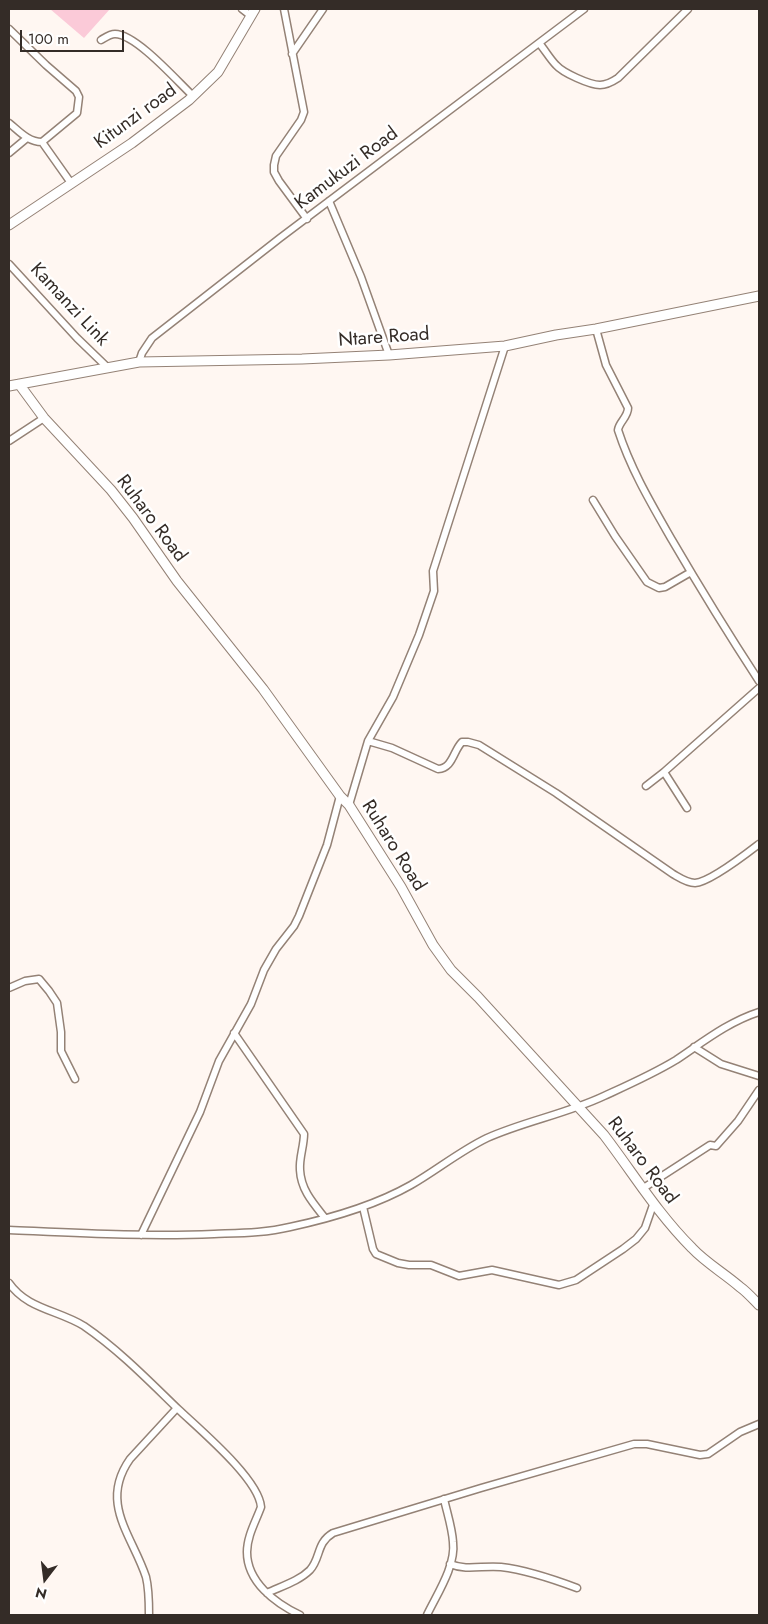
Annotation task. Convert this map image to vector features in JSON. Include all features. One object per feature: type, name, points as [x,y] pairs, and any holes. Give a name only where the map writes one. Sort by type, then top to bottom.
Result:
[{"type":"street","points":[[242,9],[253,12]]},
{"type":"street","points":[[284,9],[304,112],[301,120],[276,156],[274,172],[306,219]]},
{"type":"street","points":[[292,54],[323,9]]},
{"type":"street","name":"Kamukuzi Road","points":[[139,362],[142,353],[152,338],[329,201],[584,9]]},
{"type":"street","points":[[540,43],[556,65],[564,71],[592,83],[599,85],[609,84],[618,78],[688,9]]},
{"type":"street","name":"Kitunzi road","points":[[9,225],[132,143],[193,96],[221,68],[253,12]]},
{"type":"street","points":[[9,29],[76,91],[79,97],[77,113],[42,142],[34,142],[27,138],[9,123]]},
{"type":"street","points":[[101,40],[112,34],[120,34],[132,40],[143,48],[193,96]]},
{"type":"street","points":[[9,153],[27,138]]},
{"type":"street","points":[[42,142],[71,183]]},
{"type":"street","points":[[329,201],[389,355]]},
{"type":"street","name":"Kamanzi Link","points":[[9,264],[77,338],[107,367]]},
{"type":"street","name":"Ntare Road","points":[[9,386],[139,362],[294,360],[505,346],[759,296]]},
{"type":"street","points":[[596,329],[606,365],[628,408],[628,413],[619,425],[618,430],[622,444],[638,479],[715,613],[759,681]]},
{"type":"street","points":[[349,805],[368,741],[393,697],[419,635],[434,590],[432,577],[435,564],[505,346]]},
{"type":"street","name":"Ruharo Road","points":[[19,384],[44,418],[111,490],[134,518],[177,581],[264,689],[340,796],[349,805],[451,970],[519,1041],[609,1142],[653,1205],[697,1253],[740,1286],[759,1305]]},
{"type":"street","points":[[9,441],[44,418]]},
{"type":"street","points":[[593,500],[647,582],[659,588],[665,587],[691,572]]},
{"type":"street","points":[[646,786],[759,688]]},
{"type":"street","points":[[368,741],[392,748],[438,769],[447,766],[462,742],[479,745],[556,793],[687,882],[697,883],[719,873],[759,844]]},
{"type":"street","points":[[664,772],[686,808]]},
{"type":"street","points":[[141,1235],[200,1112],[219,1061],[251,1004],[264,970],[276,949],[294,926],[302,909],[327,844],[340,796]]},
{"type":"street","points":[[9,988],[38,979],[49,991],[57,1004],[60,1016],[61,1051],[76,1079]]},
{"type":"street","points":[[9,1230],[141,1235],[196,1235],[266,1231],[289,1228],[363,1207],[409,1186],[488,1138],[540,1118],[578,1107],[618,1089],[674,1061],[740,1018],[759,1012]]},
{"type":"street","points":[[234,1033],[304,1134],[300,1169],[302,1183],[306,1194],[325,1218]]},
{"type":"street","points":[[694,1047],[721,1064],[759,1076]]},
{"type":"street","points":[[642,1188],[710,1145],[716,1146],[738,1121],[759,1090]]},
{"type":"street","points":[[363,1207],[372,1249],[376,1254],[398,1263],[431,1265],[459,1276],[492,1270],[559,1285],[576,1280],[636,1239],[644,1228],[653,1205]]},
{"type":"street","points":[[9,1283],[20,1297],[35,1306],[82,1325],[110,1345],[155,1385],[233,1461],[258,1496],[261,1507],[251,1530],[247,1552],[252,1570],[261,1587],[285,1608],[300,1615]]},
{"type":"street","points":[[150,1615],[146,1578],[122,1520],[117,1503],[117,1486],[124,1467],[130,1459],[177,1408]]},
{"type":"street","points":[[268,1593],[299,1578],[310,1569],[316,1562],[322,1542],[332,1533],[634,1444],[647,1444],[700,1455],[708,1454],[740,1432],[759,1424]]},
{"type":"street","points":[[427,1615],[450,1564],[454,1542],[444,1499]]},
{"type":"street","points":[[450,1564],[466,1568],[509,1568],[577,1588]]},
{"type":"shaded area","points":[[50,9],[110,9],[84,38]]}]
